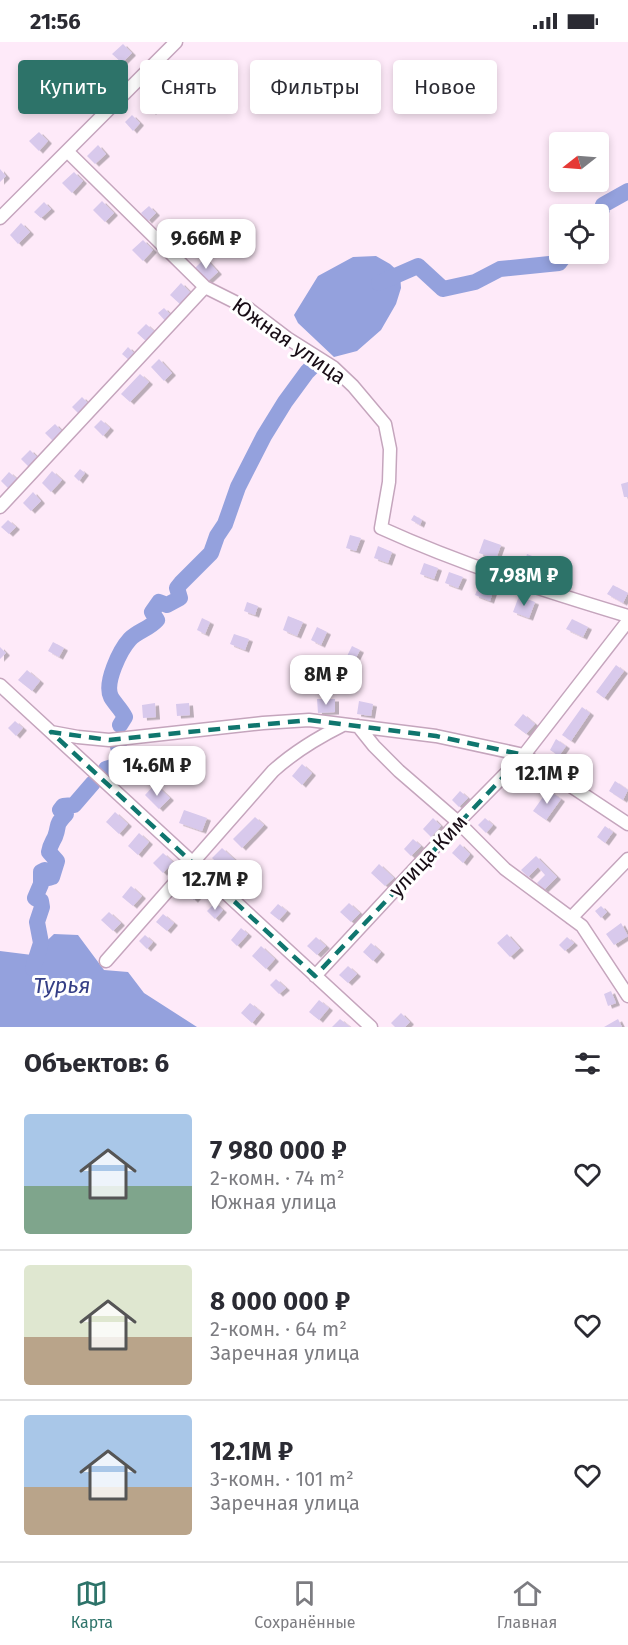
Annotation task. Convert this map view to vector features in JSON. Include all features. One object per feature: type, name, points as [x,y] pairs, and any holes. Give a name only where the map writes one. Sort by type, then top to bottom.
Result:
[{"type":"street","points":[[0,217],[68,152],[176,42]]},
{"type":"street","points":[[0,507],[205,287],[68,152]]},
{"type":"street","name":"Южная улица","points":[[205,287],[249,309],[287,338],[333,367],[353,386],[385,424],[390,449],[390,471],[381,528],[421,547],[568,598],[628,616]]},
{"type":"street","name":"улица Ким","points":[[315,976],[458,822],[524,755],[628,621]]},
{"type":"street","points":[[0,684],[371,1027]]},
{"type":"street","points":[[51,732],[109,740],[309,720],[436,736],[524,755],[628,824]]},
{"type":"street","points":[[106,961],[273,771],[310,741],[344,724]]},
{"type":"street","points":[[358,726],[399,771],[458,822],[505,869],[590,935],[628,996]]},
{"type":"street","points":[[571,918],[628,859]]},
{"type":"highlighted area","points":[[309,720],[436,736],[524,755],[315,976],[51,732],[109,740]]},
{"type":"water","points":[[376,256],[400,273],[401,288],[396,304],[381,330],[357,351],[334,357],[298,323],[294,315],[318,276],[353,257]]},
{"type":"water","name":"Турья","points":[[54,934],[78,935],[104,970],[128,972],[144,993],[197,1027],[0,1027],[0,951],[32,955]]},
{"type":"building","points":[[123,44],[132,53],[125,60],[119,60],[112,54]]},
{"type":"building","points":[[132,115],[140,123],[133,131],[125,122]]},
{"type":"building","points":[[39,132],[48,141],[39,151],[29,141]]},
{"type":"building","points":[[98,145],[106,154],[95,164],[87,156]]},
{"type":"building","points":[[0,169],[6,176],[0,182]]},
{"type":"building","points":[[74,172],[83,181],[72,193],[62,183]]},
{"type":"building","points":[[102,201],[114,213],[105,222],[93,210]]},
{"type":"building","points":[[44,202],[51,209],[41,218],[34,212]]},
{"type":"building","points":[[149,206],[156,213],[148,221],[141,213]]},
{"type":"building","points":[[21,223],[30,232],[18,244],[10,235]]},
{"type":"building","points":[[143,240],[153,250],[143,261],[132,250]]},
{"type":"building","points":[[205,258],[218,272],[208,281],[195,268]]},
{"type":"building","points":[[181,283],[192,294],[181,305],[170,295]]},
{"type":"building","points":[[164,308],[174,318],[168,324],[158,313]]},
{"type":"building","points":[[146,324],[155,332],[147,342],[137,333]]},
{"type":"building","points":[[128,347],[136,355],[130,361],[122,354]]},
{"type":"building","points":[[159,359],[172,373],[164,381],[151,367]]},
{"type":"building","points":[[140,374],[149,382],[130,402],[121,394]]},
{"type":"building","points":[[82,397],[91,406],[81,416],[72,407]]},
{"type":"building","points":[[101,420],[110,428],[103,436],[94,427]]},
{"type":"building","points":[[55,424],[64,433],[55,443],[45,433]]},
{"type":"building","points":[[30,450],[39,459],[30,468],[21,459]]},
{"type":"building","points":[[80,469],[85,473],[79,481],[74,476]]},
{"type":"building","points":[[52,471],[62,480],[51,492],[42,483]]},
{"type":"building","points":[[9,472],[18,480],[10,490],[1,481]]},
{"type":"building","points":[[628,482],[628,497],[624,497],[621,484]]},
{"type":"building","points":[[33,492],[41,501],[31,511],[23,503]]},
{"type":"building","points":[[414,515],[422,520],[420,525],[411,520]]},
{"type":"building","points":[[8,520],[16,527],[9,534],[1,527]]},
{"type":"building","points":[[350,535],[361,538],[356,551],[346,548]]},
{"type":"building","points":[[484,539],[501,545],[496,559],[479,553]]},
{"type":"building","points":[[378,546],[392,552],[388,563],[374,558]]},
{"type":"building","points":[[527,554],[545,561],[541,574],[523,568]]},
{"type":"building","points":[[424,563],[438,568],[434,579],[420,574]]},
{"type":"building","points":[[449,572],[463,577],[458,588],[445,583]]},
{"type":"building","points":[[480,583],[494,589],[490,601],[475,595]]},
{"type":"building","points":[[613,585],[628,593],[623,603],[607,594]]},
{"type":"building","points":[[519,596],[535,602],[529,618],[513,612]]},
{"type":"building","points":[[247,602],[258,606],[255,615],[244,611]]},
{"type":"building","points":[[288,616],[303,622],[297,636],[283,630]]},
{"type":"building","points":[[202,618],[210,622],[205,634],[197,630]]},
{"type":"building","points":[[572,619],[588,627],[583,637],[566,629]]},
{"type":"building","points":[[317,627],[327,632],[321,645],[311,640]]},
{"type":"building","points":[[234,634],[249,639],[245,650],[230,644]]},
{"type":"building","points":[[53,642],[64,648],[59,657],[48,651]]},
{"type":"building","points":[[352,646],[360,650],[355,660],[347,656]]},
{"type":"building","points":[[0,647],[6,653],[0,659]]},
{"type":"building","points":[[616,665],[624,671],[604,698],[596,692]]},
{"type":"building","points":[[27,670],[40,681],[32,691],[18,680]]},
{"type":"building","points":[[317,699],[335,699],[335,712],[318,713]]},
{"type":"building","points":[[359,701],[373,704],[371,716],[357,714]]},
{"type":"building","points":[[155,703],[156,717],[143,718],[142,705]]},
{"type":"building","points":[[189,703],[190,715],[177,716],[176,704]]},
{"type":"building","points":[[582,707],[590,713],[571,741],[562,735]]},
{"type":"building","points":[[523,714],[535,724],[526,734],[514,725]]},
{"type":"building","points":[[15,721],[23,728],[16,736],[8,728]]},
{"type":"building","points":[[556,739],[566,746],[559,756],[550,750]]},
{"type":"building","points":[[302,764],[312,773],[302,785],[292,776]]},
{"type":"building","points":[[523,771],[530,776],[522,786],[515,781]]},
{"type":"building","points":[[615,781],[628,790],[623,800],[609,791]]},
{"type":"building","points":[[155,784],[170,798],[159,809],[145,795]]},
{"type":"building","points":[[548,790],[561,799],[546,820],[533,811]]},
{"type":"building","points":[[460,791],[468,798],[459,807],[452,800]]},
{"type":"building","points":[[184,810],[207,818],[202,831],[179,823]]},
{"type":"building","points":[[115,812],[128,824],[119,834],[106,822]]},
{"type":"building","points":[[255,817],[264,825],[242,848],[233,839]]},
{"type":"building","points":[[433,818],[441,826],[431,837],[423,829]]},
{"type":"building","points":[[485,818],[493,825],[486,833],[478,825]]},
{"type":"building","points":[[605,826],[613,832],[605,843],[597,837]]},
{"type":"building","points":[[139,833],[149,842],[138,855],[128,846]]},
{"type":"building","points":[[413,839],[421,846],[411,856],[404,849]]},
{"type":"building","points":[[460,844],[470,854],[463,863],[452,853]]},
{"type":"building","points":[[222,848],[246,870],[236,881],[212,858]]},
{"type":"building","points":[[163,853],[173,862],[163,873],[153,863]]},
{"type":"building","points":[[536,856],[557,877],[544,890],[537,883],[545,875],[538,867],[528,877],[521,870]]},
{"type":"building","points":[[379,864],[394,878],[385,886],[371,873]]},
{"type":"building","points":[[193,881],[203,890],[194,900],[184,891]]},
{"type":"building","points":[[131,886],[142,896],[133,906],[122,897]]},
{"type":"building","points":[[215,903],[223,910],[215,919],[207,911]]},
{"type":"building","points":[[349,903],[360,913],[351,922],[340,912]]},
{"type":"building","points":[[278,904],[287,911],[279,920],[270,913]]},
{"type":"building","points":[[601,906],[607,912],[601,918],[595,911]]},
{"type":"building","points":[[109,912],[121,923],[113,931],[101,920]]},
{"type":"building","points":[[163,914],[174,923],[167,931],[156,922]]},
{"type":"building","points":[[621,923],[628,936],[614,945],[606,934]]},
{"type":"building","points":[[241,928],[248,934],[237,946],[231,940]]},
{"type":"building","points":[[507,934],[520,948],[510,957],[497,943]]},
{"type":"building","points":[[145,935],[153,942],[147,949],[139,941]]},
{"type":"building","points":[[316,937],[326,946],[317,955],[307,946]]},
{"type":"building","points":[[567,937],[574,943],[565,951],[559,945]]},
{"type":"building","points":[[371,943],[381,952],[373,961],[363,952]]},
{"type":"building","points":[[261,946],[275,959],[266,969],[252,956]]},
{"type":"building","points":[[348,966],[357,974],[348,983],[339,975]]},
{"type":"building","points":[[276,979],[286,988],[279,994],[270,985]]},
{"type":"building","points":[[611,991],[616,1003],[608,1006],[604,994]]},
{"type":"building","points":[[319,1000],[329,1008],[319,1020],[309,1012]]},
{"type":"building","points":[[250,1003],[261,1012],[252,1023],[241,1013]]},
{"type":"building","points":[[401,1013],[410,1022],[405,1027],[395,1027],[391,1023]]},
{"type":"building","points":[[340,1019],[350,1027],[332,1027]]},
{"type":"building","points":[[618,1019],[622,1027],[604,1027]]},
{"type":"waterway","points":[[605,204],[628,191]]},
{"type":"waterway","points":[[379,283],[418,266],[443,289],[475,282],[500,269],[549,264]]},
{"type":"waterway","points":[[120,725],[125,717],[109,691],[111,675],[122,651],[133,636],[157,620],[152,612],[159,602],[167,605],[180,598],[177,588],[211,553],[217,536],[225,524],[238,487],[264,436],[285,402],[316,363]]},
{"type":"waterway","points":[[106,769],[119,765],[122,753],[118,747]]},
{"type":"waterway","points":[[33,968],[41,943],[37,922],[42,907],[41,901],[35,898],[41,884],[41,872],[45,870],[49,878],[52,877],[57,861],[49,852],[59,824],[66,814],[60,810],[63,806],[74,805],[93,783]]}]
